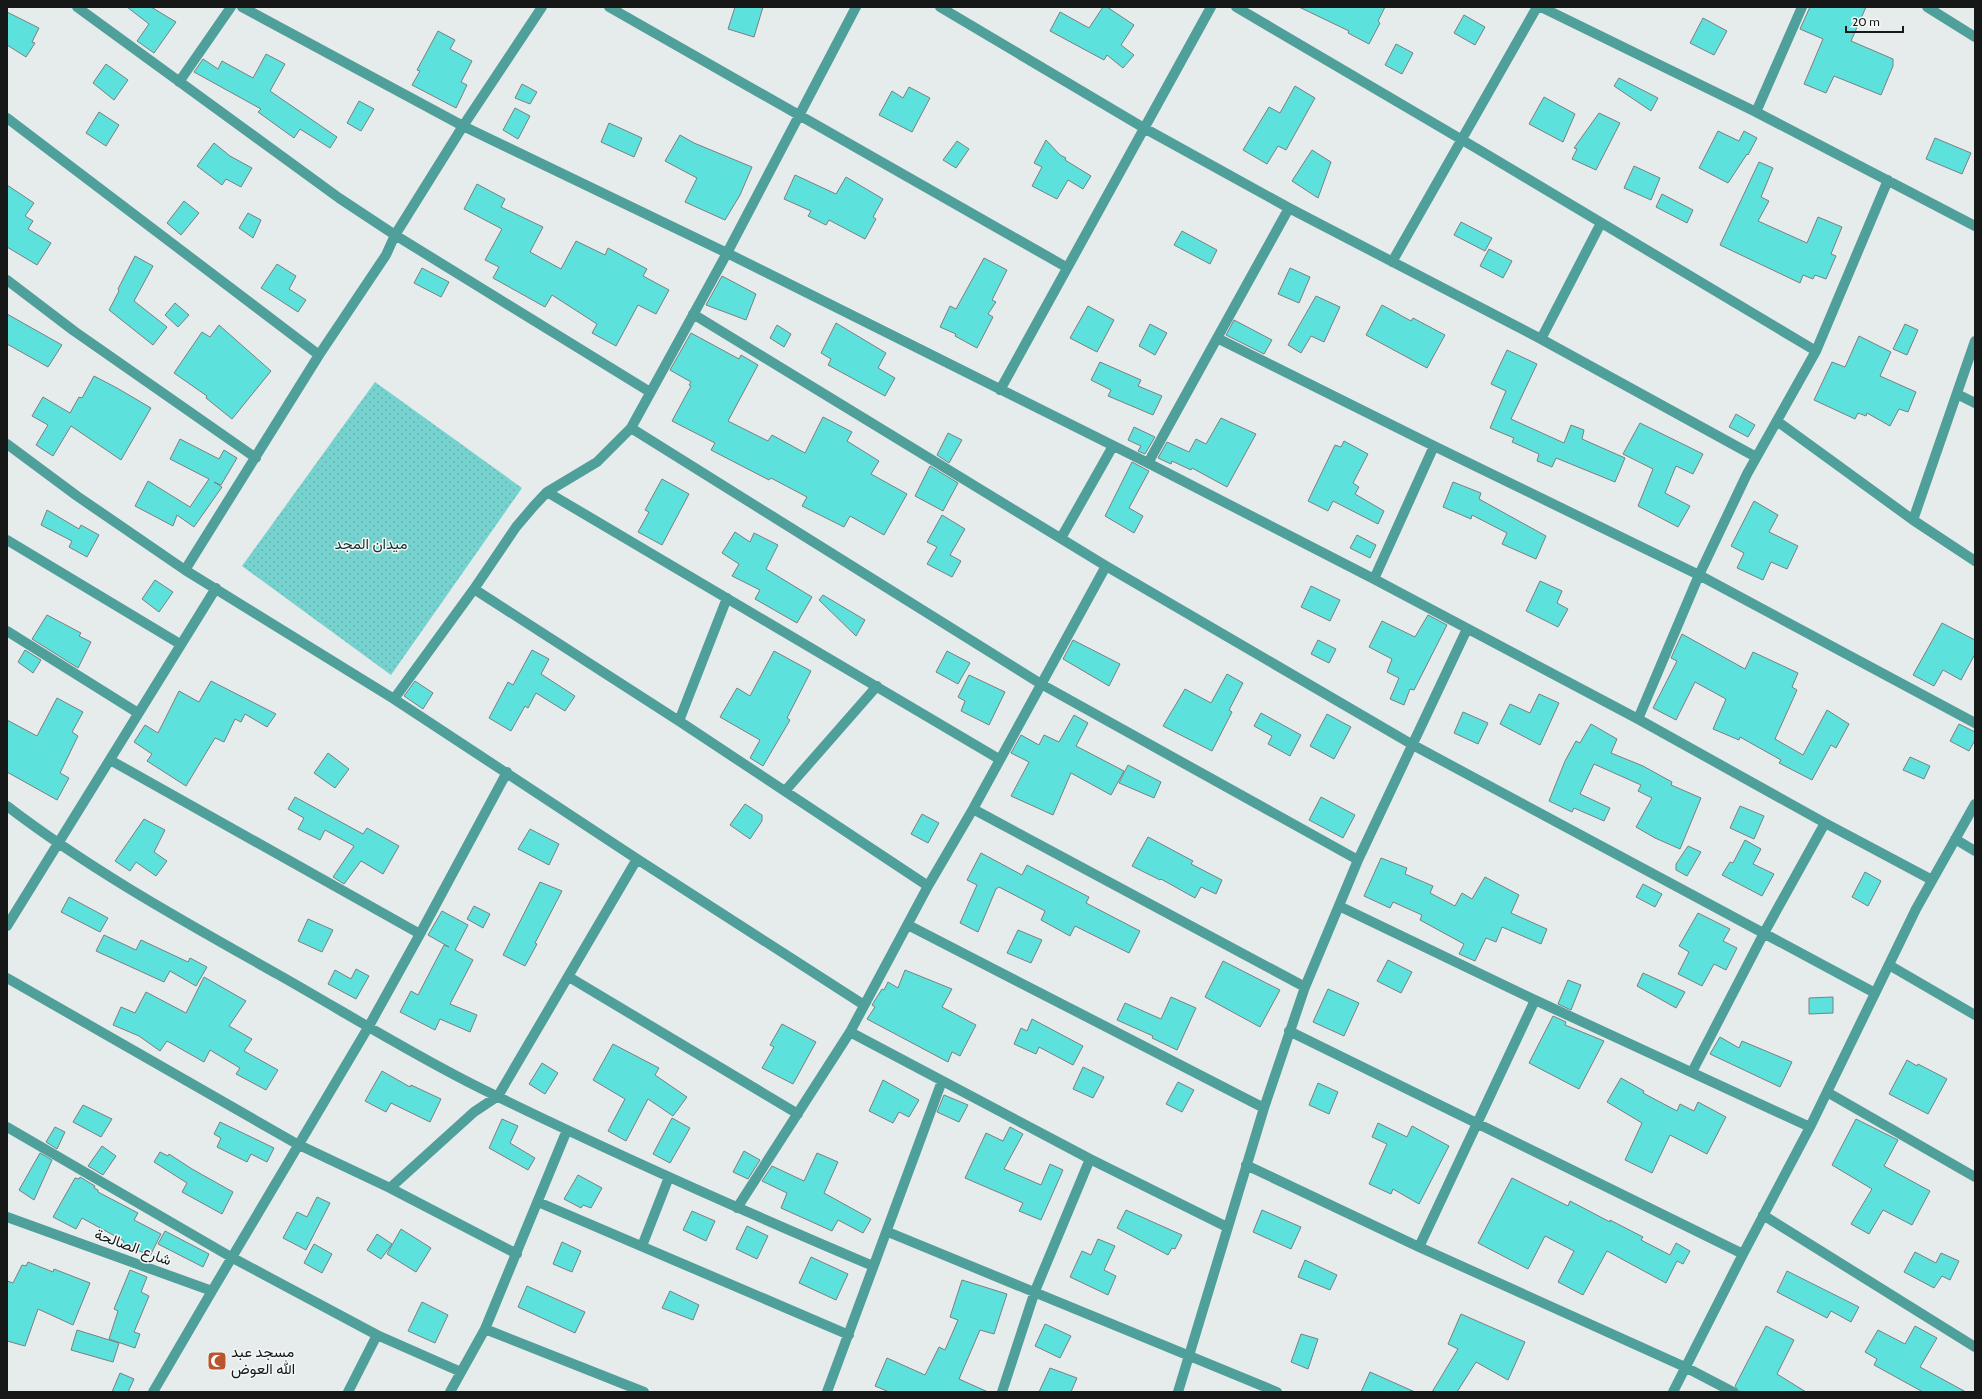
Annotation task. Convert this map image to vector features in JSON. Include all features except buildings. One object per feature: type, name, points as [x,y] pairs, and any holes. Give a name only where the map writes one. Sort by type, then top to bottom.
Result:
[{"type":"street","points":[[77,7],[339,198],[395,235],[650,392]]},
{"type":"street","points":[[179,82],[231,7]]},
{"type":"street","points":[[242,7],[463,126],[727,253],[1148,463],[1374,579],[1638,718],[1825,823],[1932,880]]},
{"type":"street","points":[[185,570],[319,355],[386,255],[395,235],[463,126],[542,7]]},
{"type":"street","points":[[610,7],[801,114],[1066,267]]},
{"type":"street","points":[[394,699],[474,590],[516,527],[547,492],[597,462],[631,428],[727,253],[856,7]]},
{"type":"street","points":[[940,7],[1144,128],[1289,208],[1541,339],[1756,457]]},
{"type":"street","points":[[1000,390],[1066,267],[1211,7]]},
{"type":"street","points":[[1236,7],[1461,139],[1816,351]]},
{"type":"street","points":[[1392,262],[1537,7]]},
{"type":"street","points":[[1541,7],[1756,112],[1975,226]]},
{"type":"street","points":[[1756,112],[1802,7]]},
{"type":"street","points":[[1927,7],[1975,37]]},
{"type":"street","points":[[7,118],[319,355]]},
{"type":"street","points":[[1638,718],[1699,575],[1756,457],[1816,351],[1888,180]]},
{"type":"street","points":[[1148,463],[1289,208]]},
{"type":"street","points":[[1541,339],[1601,224]]},
{"type":"street","points":[[7,280],[80,335],[256,458]]},
{"type":"street","points":[[693,314],[1106,566],[1413,745],[1875,993]]},
{"type":"street","points":[[1217,338],[1699,575],[1975,723]]},
{"type":"street","points":[[1913,520],[1975,341]]},
{"type":"street","points":[[1957,394],[1975,403]]},
{"type":"street","points":[[1777,421],[1913,520],[1975,561]]},
{"type":"street","points":[[631,428],[1041,684],[1358,860]]},
{"type":"street","points":[[7,444],[77,496],[185,570],[394,699],[637,859],[864,1005]]},
{"type":"street","points":[[1061,538],[1113,446]]},
{"type":"street","points":[[1374,579],[1434,446]]},
{"type":"street","points":[[547,492],[878,686],[999,759]]},
{"type":"street","points":[[7,540],[180,644]]},
{"type":"street","points":[[737,1208],[850,1032],[928,886],[1106,566]]},
{"type":"street","points":[[7,926],[216,588]]},
{"type":"street","points":[[474,590],[679,721],[928,886]]},
{"type":"street","points":[[679,721],[727,598]]},
{"type":"street","points":[[1178,1392],[1246,1165],[1289,1031],[1305,987],[1358,860],[1467,629]]},
{"type":"street","points":[[7,631],[138,713]]},
{"type":"street","points":[[785,791],[878,686]]},
{"type":"street","points":[[110,760],[420,934]]},
{"type":"street","points":[[153,1392],[297,1144],[368,1026],[420,934],[507,772]]},
{"type":"street","points":[[1673,1392],[1742,1254],[1828,1092],[1875,993],[1932,880],[1975,804]]},
{"type":"street","points":[[7,806],[59,844],[209,936],[462,1079],[567,1130],[737,1208],[873,1266]]},
{"type":"street","points":[[972,809],[1305,987]]},
{"type":"street","points":[[1692,1072],[1764,933],[1825,823]]},
{"type":"street","points":[[1955,839],[1975,851]]},
{"type":"street","points":[[390,1188],[468,1117],[498,1096],[637,859]]},
{"type":"street","points":[[1339,906],[1535,1000],[1810,1127]]},
{"type":"street","points":[[908,925],[1264,1108]]},
{"type":"street","points":[[1889,965],[1975,1016]]},
{"type":"street","points":[[569,977],[798,1114]]},
{"type":"street","points":[[7,978],[297,1144],[390,1188],[517,1254]]},
{"type":"street","points":[[1419,1247],[1535,1000]]},
{"type":"street","points":[[1289,1031],[1742,1254]]},
{"type":"street","points":[[850,1032],[1090,1159],[1227,1227]]},
{"type":"street","points":[[828,1392],[873,1266],[888,1232],[942,1081]]},
{"type":"street","points":[[1828,1092],[1975,1178]]},
{"type":"street","points":[[7,1126],[231,1257],[377,1335],[461,1372]]},
{"type":"street","points":[[450,1392],[485,1329],[567,1130]]},
{"type":"street","points":[[1002,1392],[1035,1291],[1090,1159]]},
{"type":"street","points":[[1246,1165],[1419,1247],[1685,1367],[1733,1392]]},
{"type":"street","points":[[642,1246],[670,1177]]},
{"type":"street","points":[[538,1202],[849,1334]]},
{"type":"street","points":[[1763,1215],[1975,1347]]},
{"type":"street","name":"شارع الصالحة","points":[[7,1217],[212,1291]]},
{"type":"street","points":[[888,1232],[1035,1291],[1278,1392]]},
{"type":"street","points":[[485,1329],[644,1392]]},
{"type":"street","points":[[348,1392],[377,1335]]},
{"type":"green space","name":"ميدان المجد","points":[[375,382],[522,488],[391,675],[242,566]]},
{"type":"place","name":"مسجد عبد الله العوض","points":[[217,1361]]}]
